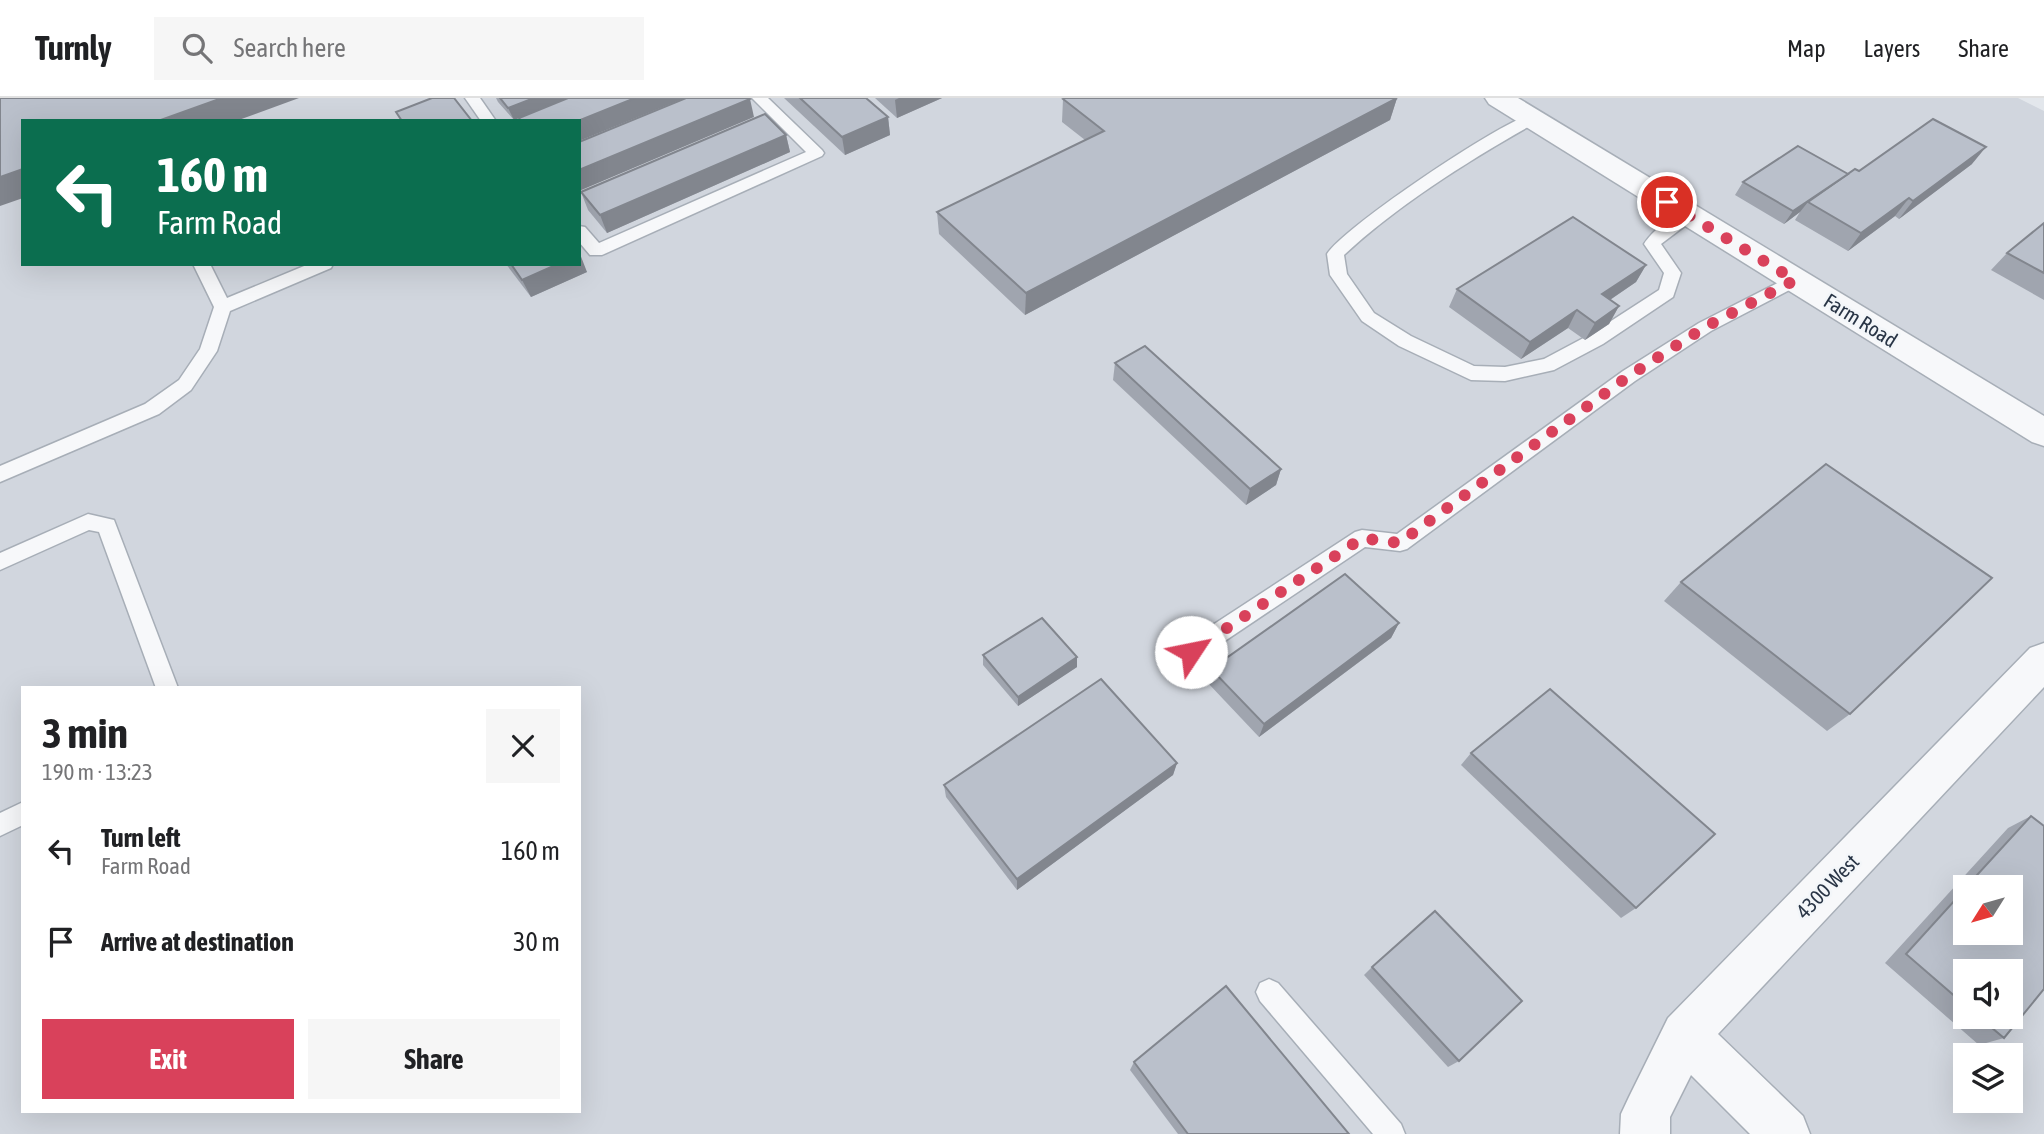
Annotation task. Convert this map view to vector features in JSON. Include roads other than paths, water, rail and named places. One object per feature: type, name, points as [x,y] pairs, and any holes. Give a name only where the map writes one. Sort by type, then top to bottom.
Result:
[{"type":"street","name":"Farm Road","points":[[1499,98],[2044,433]]},
{"type":"street","name":"4300 West","points":[[1645,1134],[1646,1114],[1685,1035],[2044,660]]},
{"type":"street","points":[[1685,1035],[1785,1134]]},
{"type":"lane","points":[[472,98],[488,119]]},
{"type":"lane","points":[[581,233],[596,251],[816,153],[771,119],[759,98]]},
{"type":"lane","points":[[1532,119],[1497,138],[1365,226],[1335,254],[1339,275],[1347,291],[1368,317],[1405,341],[1471,373],[1505,374],[1548,365],[1597,339],[1667,293],[1673,273],[1652,244],[1656,238],[1690,216]]},
{"type":"lane","points":[[0,474],[152,409],[185,385],[208,351],[223,307],[202,266]]},
{"type":"lane","points":[[223,307],[320,266]]},
{"type":"lane","points":[[1191,652],[1362,538],[1399,543],[1629,376],[1705,327],[1795,280]]},
{"type":"lane","points":[[0,562],[88,522],[107,526],[166,686]]},
{"type":"lane","points":[[0,825],[21,814]]},
{"type":"lane","points":[[1269,992],[1391,1134]]}]
